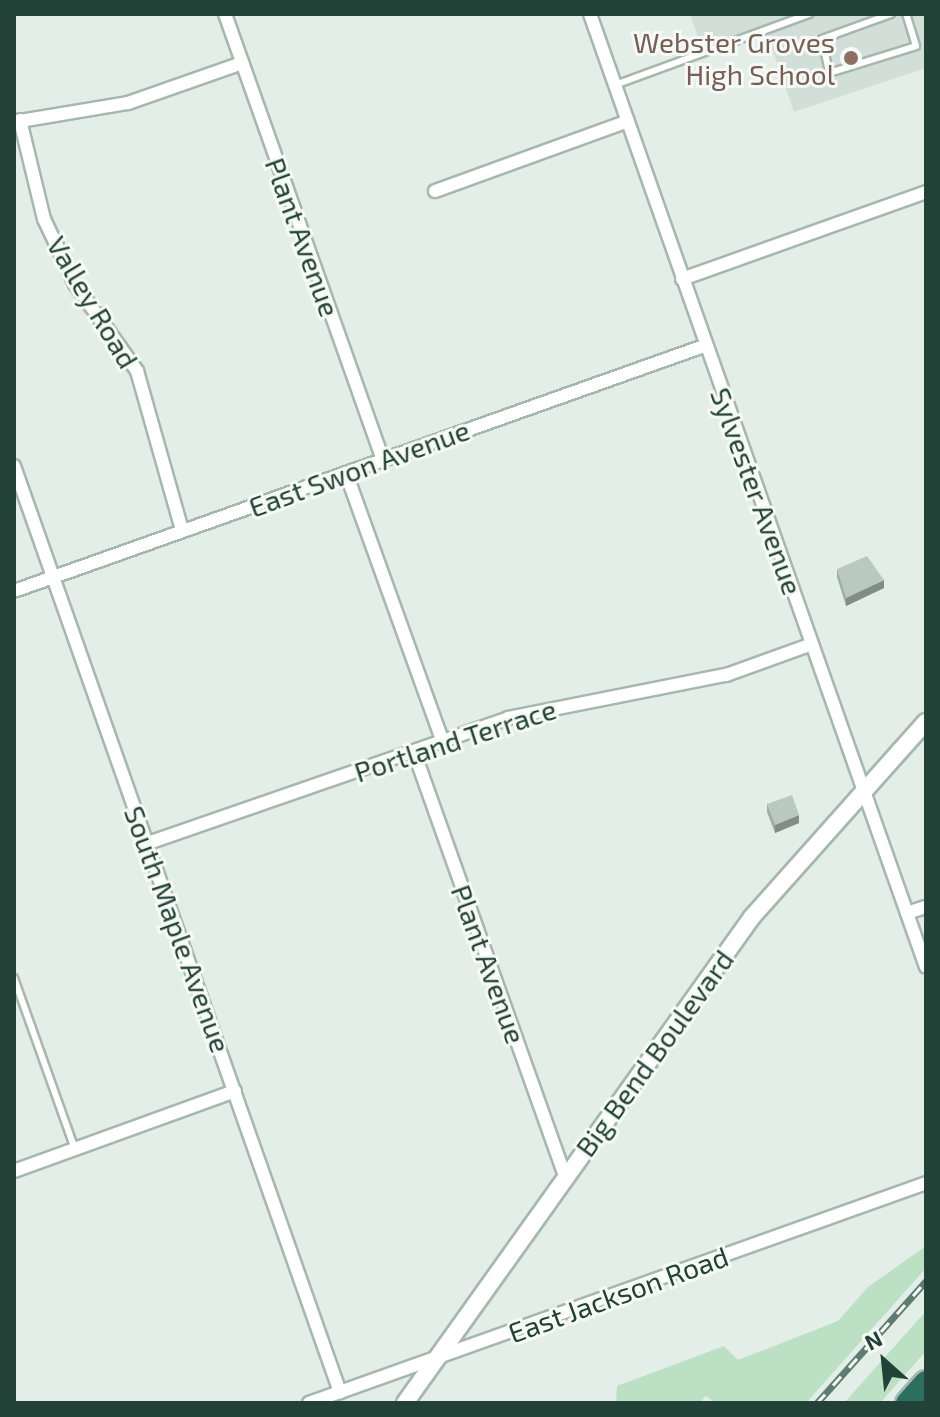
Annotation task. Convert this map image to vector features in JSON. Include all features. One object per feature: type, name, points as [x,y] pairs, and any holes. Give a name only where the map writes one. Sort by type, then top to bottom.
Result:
[{"type":"highway","points":[[907,1403],[926,1382]]},
{"type":"main road","name":"Big Bend Boulevard","points":[[405,1403],[752,917],[926,722]]},
{"type":"street","name":"Plant Avenue","points":[[225,14],[383,459]]},
{"type":"street","name":"Sylvester Avenue","points":[[590,14],[704,346],[926,967]]},
{"type":"street","points":[[17,121],[128,103],[242,63]]},
{"type":"street","name":"Valley Road","points":[[17,121],[44,219],[75,284],[137,371],[182,530]]},
{"type":"street","points":[[435,191],[628,121]]},
{"type":"street","points":[[682,279],[926,192]]},
{"type":"street","name":"East Swon Avenue","points":[[14,591],[704,346]]},
{"type":"street","name":"South Maple Avenue","points":[[14,466],[340,1392]]},
{"type":"street","points":[[346,473],[443,742]]},
{"type":"street","name":"Portland Terrace","points":[[148,843],[554,706],[726,675],[812,644]]},
{"type":"street","name":"Plant Avenue","points":[[414,752],[565,1177]]},
{"type":"street","points":[[907,913],[926,907]]},
{"type":"street","points":[[14,1171],[235,1091]]},
{"type":"street","name":"East Jackson Road","points":[[309,1403],[435,1361],[926,1183]]},
{"type":"lane","points":[[615,85],[809,14]]},
{"type":"lane","points":[[891,14],[822,39],[829,73],[916,46],[906,14]]},
{"type":"lane","points":[[14,978],[75,1149]]},
{"type":"shaded area","name":"Webster Groves High School","points":[[690,14],[926,14],[926,68],[794,112],[765,29],[702,49]]},
{"type":"green space","points":[[926,1246],[926,1268],[806,1403],[715,1403],[706,1396],[699,1403],[616,1402],[617,1386],[724,1346],[738,1360],[838,1321],[868,1287]]},
{"type":"green space","points":[[926,1311],[926,1351],[880,1403],[844,1403]]},
{"type":"building","points":[[867,556],[884,580],[846,598],[837,569]]},
{"type":"building","points":[[792,795],[799,815],[775,825],[767,804]]},
{"type":"railway","points":[[817,1403],[926,1281]]},
{"type":"place","name":"Webster Groves High School","points":[[851,58]]}]
